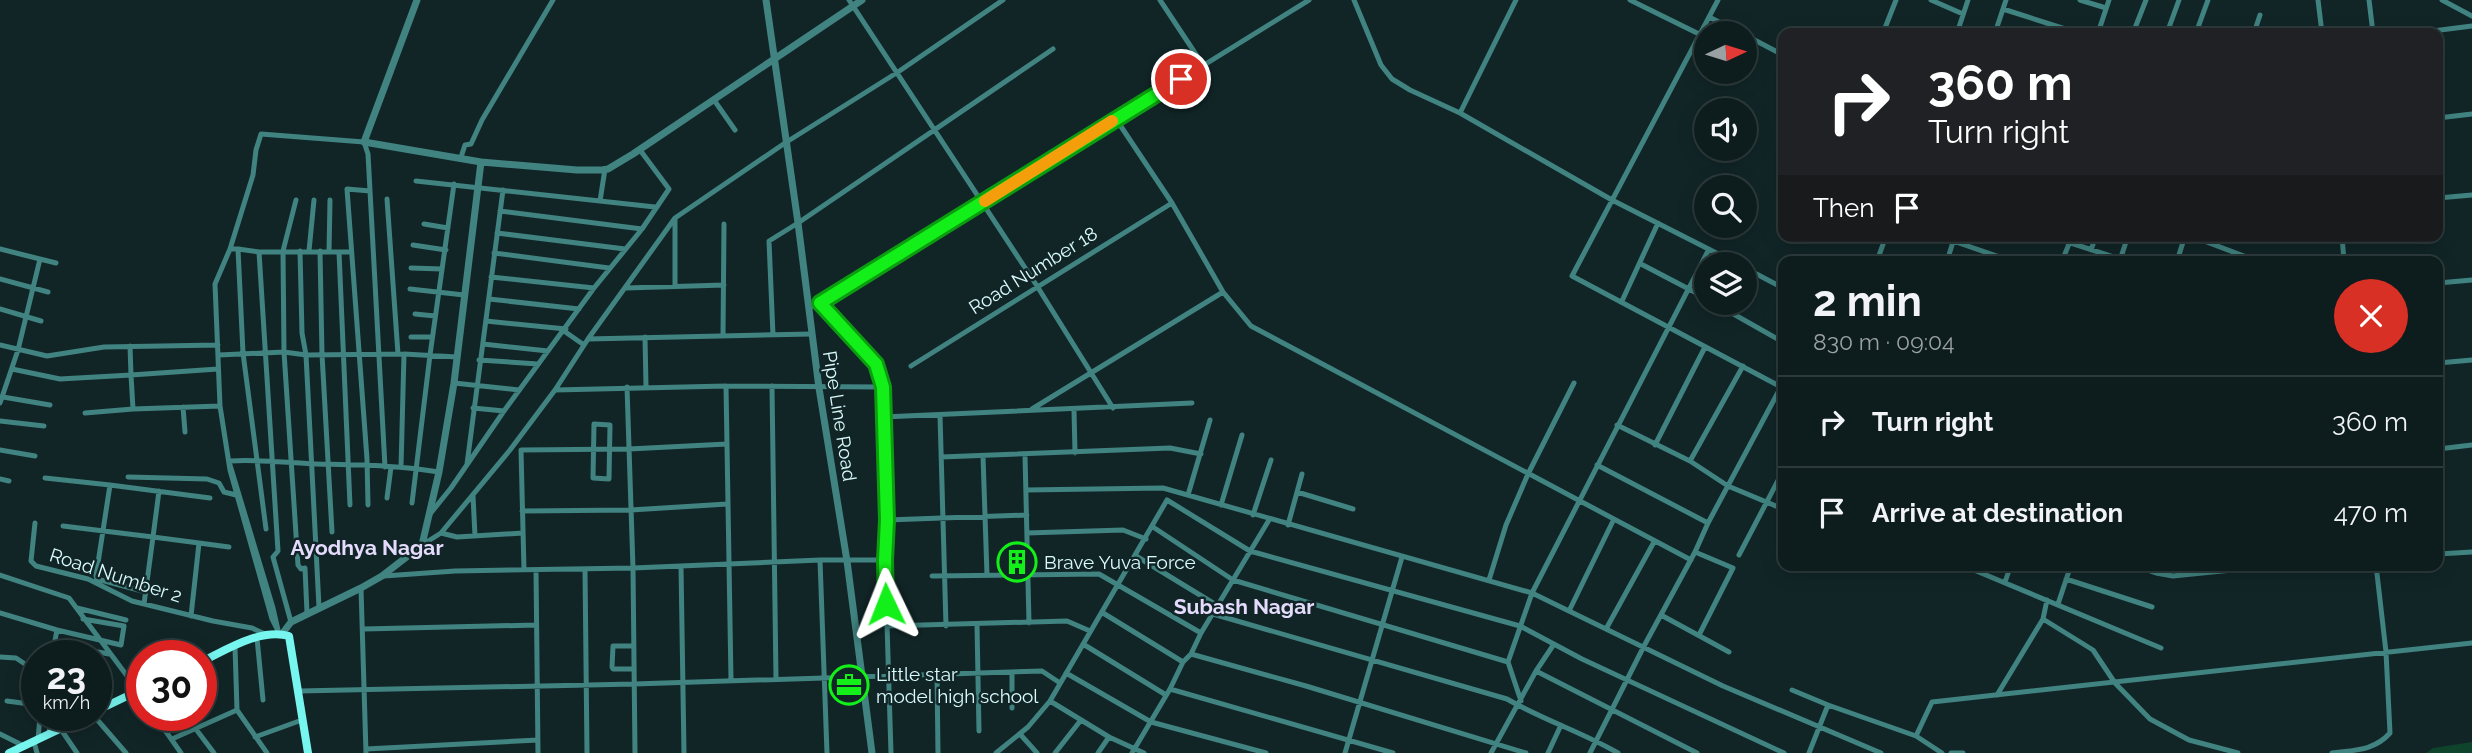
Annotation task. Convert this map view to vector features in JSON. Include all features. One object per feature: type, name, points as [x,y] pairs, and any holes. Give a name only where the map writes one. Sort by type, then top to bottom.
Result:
[{"type":"main road","points":[[217,655],[257,638],[279,633],[289,636],[306,750]]},
{"type":"main road","points":[[9,753],[55,731]]},
{"type":"street","points":[[387,498],[388,467],[368,155],[364,142],[417,0]]},
{"type":"street","points":[[461,157],[465,145],[471,144],[482,120],[553,0]]},
{"type":"street","name":"Pipe Line Road","points":[[766,0],[872,753]]},
{"type":"street","points":[[279,633],[272,620],[236,495],[220,406],[218,369],[215,284],[230,248],[253,175],[261,134],[364,142],[481,162],[577,170],[606,169],[640,150],[714,100],[851,3],[862,0]]},
{"type":"street","points":[[279,633],[307,613],[382,576],[441,533],[510,450],[555,390],[588,338],[675,218],[1003,0]]},
{"type":"street","points":[[1160,0],[1203,65]]},
{"type":"street","points":[[809,308],[1309,0]]},
{"type":"street","points":[[1355,0],[1381,65],[1392,79],[1460,113],[1612,200],[1715,252]]},
{"type":"street","points":[[1460,113],[1516,0]]},
{"type":"street","points":[[1630,0],[1694,32]]},
{"type":"street","points":[[1707,21],[1718,0]]},
{"type":"street","points":[[1885,28],[1896,0]]},
{"type":"street","points":[[1931,0],[1963,14]]},
{"type":"street","points":[[1959,28],[1968,0]]},
{"type":"street","points":[[1997,28],[2006,0]]},
{"type":"street","points":[[2080,0],[2106,8]]},
{"type":"street","points":[[2100,28],[2109,0]]},
{"type":"street","points":[[2135,28],[2146,0]]},
{"type":"street","points":[[2169,28],[2178,0]]},
{"type":"street","points":[[2198,28],[2208,0]]},
{"type":"street","points":[[2318,0],[2321,28]]},
{"type":"street","points":[[2369,0],[2372,28]]},
{"type":"street","points":[[2442,0],[2472,16]]},
{"type":"street","points":[[851,3],[1037,286],[1113,408]]},
{"type":"street","points":[[2003,9],[2062,28]]},
{"type":"street","points":[[2256,28],[2260,16]]},
{"type":"street","points":[[1709,17],[1717,21]]},
{"type":"street","points":[[2443,30],[2472,26]]},
{"type":"street","points":[[1757,41],[1778,52]]},
{"type":"street","points":[[1694,44],[1572,276],[1778,384]]},
{"type":"street","points":[[773,335],[769,241],[1053,50]]},
{"type":"street","points":[[714,100],[735,130]]},
{"type":"street","points":[[2443,117],[2472,114]]},
{"type":"street","points":[[1116,119],[1172,203],[1223,292],[1242,317],[1263,334],[1486,449],[1691,560]]},
{"type":"street","points":[[428,517],[594,288],[642,229],[669,190],[640,150]]},
{"type":"street","points":[[422,545],[439,472],[454,383],[481,162]]},
{"type":"street","points":[[600,201],[606,169]]},
{"type":"street","points":[[416,181],[655,207]]},
{"type":"street","points":[[412,503],[454,184]]},
{"type":"street","points":[[368,505],[347,189],[370,191]]},
{"type":"street","points":[[467,465],[503,190]]},
{"type":"street","points":[[2443,198],[2472,195]]},
{"type":"street","points":[[387,199],[401,354],[401,467]]},
{"type":"street","points":[[296,200],[283,251],[284,352],[298,565],[301,569],[305,568],[307,613]]},
{"type":"street","points":[[309,251],[314,200]]},
{"type":"street","points":[[329,251],[330,200]]},
{"type":"street","name":"Road Number 18","points":[[911,366],[1172,203]]},
{"type":"street","points":[[500,211],[642,229]]},
{"type":"street","points":[[675,218],[675,286]]},
{"type":"street","points":[[1622,301],[1658,223]]},
{"type":"street","points":[[424,224],[448,228]]},
{"type":"street","points":[[723,336],[724,224]]},
{"type":"street","points":[[497,233],[625,249]]},
{"type":"street","points":[[1949,256],[1953,242],[1996,256]]},
{"type":"street","points":[[2066,242],[2108,256]]},
{"type":"street","points":[[2091,250],[2094,242]]},
{"type":"street","points":[[2207,242],[2244,256]]},
{"type":"street","points":[[2064,256],[2069,243]]},
{"type":"street","points":[[413,246],[446,250]]},
{"type":"street","points":[[230,248],[259,252],[351,252]]},
{"type":"street","points":[[0,249],[56,263]]},
{"type":"street","points":[[238,249],[243,353],[266,529]]},
{"type":"street","points":[[1520,703],[1508,662],[1532,593],[1709,249]]},
{"type":"street","points":[[300,251],[302,333],[306,355],[319,607]]},
{"type":"street","points":[[320,251],[322,355],[332,532]]},
{"type":"street","points":[[259,252],[278,551],[273,557],[291,622]]},
{"type":"street","points":[[339,252],[350,505]]},
{"type":"street","points":[[494,253],[610,268]]},
{"type":"street","points":[[40,259],[18,350],[1,400],[50,405]]},
{"type":"street","points":[[1641,264],[1694,292]]},
{"type":"street","points":[[411,268],[442,269]]},
{"type":"street","points":[[1757,274],[1778,285]]},
{"type":"street","points":[[491,277],[594,288]]},
{"type":"street","points":[[0,279],[48,292]]},
{"type":"street","points":[[2443,282],[2472,279]]},
{"type":"street","points":[[626,288],[724,285]]},
{"type":"street","points":[[410,289],[464,295]]},
{"type":"street","points":[[1031,410],[1223,292]]},
{"type":"street","points":[[489,299],[579,309]]},
{"type":"street","points":[[820,303],[876,364],[883,387],[891,753]]},
{"type":"street","points":[[0,309],[41,321]]},
{"type":"street","points":[[415,314],[435,316]]},
{"type":"street","points":[[1735,315],[1778,339]]},
{"type":"street","points":[[486,321],[565,330],[584,345]]},
{"type":"street","points":[[588,338],[812,334]]},
{"type":"street","points":[[411,337],[432,337]]},
{"type":"street","points":[[645,337],[646,387]]},
{"type":"street","points":[[483,344],[548,351]]},
{"type":"street","points":[[0,345],[47,356],[104,347],[218,345]]},
{"type":"street","points":[[130,346],[133,409]]},
{"type":"street","points":[[1654,445],[1705,347]]},
{"type":"street","points":[[219,355],[284,352],[306,355],[401,354],[457,357]]},
{"type":"street","points":[[480,360],[538,364]]},
{"type":"street","points":[[2443,363],[2472,360]]},
{"type":"street","points":[[1690,461],[1743,366]]},
{"type":"street","points":[[12,369],[60,379],[218,369]]},
{"type":"street","points":[[454,383],[519,390]]},
{"type":"street","points":[[1489,580],[1506,525],[1528,474],[1574,383]]},
{"type":"street","points":[[555,390],[726,386],[883,387]]},
{"type":"street","points":[[726,386],[731,680]]},
{"type":"street","points":[[772,386],[776,679]]},
{"type":"street","points":[[627,387],[635,753]]},
{"type":"street","points":[[1590,753],[1708,523],[1778,395]]},
{"type":"street","points":[[883,417],[1192,403]]},
{"type":"street","points":[[85,413],[220,406]]},
{"type":"street","points":[[183,407],[185,432]]},
{"type":"street","points":[[473,408],[504,411]]},
{"type":"street","points":[[1074,410],[1075,453]]},
{"type":"street","points":[[940,415],[946,626]]},
{"type":"street","points":[[1188,495],[1210,420]]},
{"type":"street","points":[[0,421],[44,426]]},
{"type":"street","points":[[594,424],[610,425],[610,449],[609,480],[596,480],[593,478],[594,424]]},
{"type":"street","points":[[1617,425],[1690,461],[1728,486],[1778,507]]},
{"type":"street","points":[[1221,505],[1242,435]]},
{"type":"street","points":[[510,450],[629,449],[727,444]]},
{"type":"street","points":[[2443,448],[2472,445]]},
{"type":"street","points":[[941,457],[1170,448],[1201,454]]},
{"type":"street","points":[[0,450],[35,456]]},
{"type":"street","points":[[521,450],[524,570]]},
{"type":"street","points":[[1025,455],[1029,624]]},
{"type":"street","points":[[983,456],[987,575]]},
{"type":"street","points":[[230,463],[256,459],[311,464],[350,463],[439,472]]},
{"type":"street","points":[[1253,515],[1271,460]]},
{"type":"street","points":[[230,463],[279,633]]},
{"type":"street","points":[[1597,465],[1708,523]]},
{"type":"street","points":[[1288,525],[1302,474]]},
{"type":"street","points":[[128,477],[207,479],[219,483],[224,492],[236,495]]},
{"type":"street","points":[[44,478],[210,498]]},
{"type":"street","points":[[0,479],[9,481]]},
{"type":"street","points":[[1740,555],[1778,482]]},
{"type":"street","points":[[110,485],[97,579],[146,592]]},
{"type":"street","points":[[1026,490],[1163,488],[1532,593],[1723,686],[1819,729],[1881,753]]},
{"type":"street","points":[[144,604],[159,491]]},
{"type":"street","points":[[996,753],[1020,734],[1050,701],[1172,491]]},
{"type":"street","points":[[1297,492],[1353,509]]},
{"type":"street","points":[[473,495],[475,536]]},
{"type":"street","points":[[1167,500],[1250,551],[1520,626],[1628,681],[1784,753]]},
{"type":"street","points":[[522,511],[631,510],[727,504]]},
{"type":"street","points":[[887,520],[1027,515]]},
{"type":"street","points":[[1569,611],[1614,519]]},
{"type":"street","points":[[1133,752],[1183,662],[1191,654],[1269,520]]},
{"type":"street","name":"Road Number 2","points":[[35,523],[31,561],[36,566],[88,579],[132,601],[252,628],[268,636]]},
{"type":"street","points":[[63,526],[229,547]]},
{"type":"street","points":[[1153,527],[1233,580],[1508,662]]},
{"type":"street","points":[[1027,533],[1123,530],[1146,539]]},
{"type":"street","points":[[441,533],[457,537],[523,533]]},
{"type":"street","points":[[1606,629],[1654,542]]},
{"type":"street","points":[[191,616],[199,543]]},
{"type":"street","points":[[1695,552],[1733,568],[1699,635]]},
{"type":"street","points":[[2443,554],[2472,552]]},
{"type":"street","points":[[1136,556],[1218,606]]},
{"type":"street","points":[[1345,753],[1402,557]]},
{"type":"street","points":[[820,559],[827,753]]},
{"type":"street","points":[[382,576],[775,563],[820,559],[885,560]]},
{"type":"street","points":[[681,566],[684,753]]},
{"type":"street","points":[[585,569],[587,753]]},
{"type":"street","points":[[536,570],[538,753]]},
{"type":"street","points":[[1977,571],[2161,648]]},
{"type":"street","points":[[2005,582],[2009,571]]},
{"type":"street","points":[[2058,604],[2069,571]]},
{"type":"street","points":[[2150,571],[2173,576],[2222,571]]},
{"type":"street","points":[[2332,753],[2371,748],[2382,742],[2390,733],[2386,652],[2377,571]]},
{"type":"street","points":[[932,576],[1099,574],[1201,633]]},
{"type":"street","points":[[0,575],[69,598],[99,640]]},
{"type":"street","points":[[2066,579],[2152,607]]},
{"type":"street","points":[[361,588],[366,751],[538,740]]},
{"type":"street","points":[[1997,695],[2043,619],[2047,600]]},
{"type":"street","points":[[77,608],[126,620]]},
{"type":"street","points":[[1102,612],[1183,662]]},
{"type":"street","points":[[0,613],[96,640]]},
{"type":"street","points":[[1213,614],[1520,703],[1541,719],[1561,725],[1618,753]]},
{"type":"street","points":[[1661,615],[1728,652]]},
{"type":"street","points":[[83,618],[124,626],[121,645],[112,643]]},
{"type":"street","points":[[2043,619],[2093,650],[2115,682],[2150,719],[2189,740],[2238,753]]},
{"type":"street","points":[[887,626],[1067,621],[1090,631]]},
{"type":"street","points":[[364,629],[536,625]]},
{"type":"street","points":[[976,625],[979,731]]},
{"type":"street","points":[[55,640],[57,630]]},
{"type":"street","points":[[257,638],[263,701]]},
{"type":"street","points":[[1083,643],[1168,692],[1394,753]]},
{"type":"street","points":[[1916,736],[1932,702],[2472,643]]},
{"type":"street","points":[[1491,753],[1554,644]]},
{"type":"street","points":[[633,646],[612,647],[612,667],[633,666]]},
{"type":"street","points":[[234,647],[237,710],[267,753]]},
{"type":"street","points":[[1191,654],[1526,753]]},
{"type":"street","points":[[0,657],[21,662]]},
{"type":"street","points":[[112,658],[126,674]]},
{"type":"street","points":[[1536,671],[1697,753]]},
{"type":"street","points":[[1013,672],[1013,708]]},
{"type":"street","points":[[299,691],[1013,672],[1047,673],[1060,683]]},
{"type":"street","points":[[1066,673],[1150,722],[1266,753]]},
{"type":"street","points":[[937,674],[939,753]]},
{"type":"street","points":[[1792,690],[1916,736],[1942,753]]},
{"type":"street","points":[[7,701],[21,703]]},
{"type":"street","points":[[1050,701],[1133,752],[1144,753]]},
{"type":"street","points":[[1809,753],[1828,705]]},
{"type":"street","points":[[217,720],[237,710]]},
{"type":"street","points":[[255,737],[302,720]]},
{"type":"street","points":[[1055,753],[1081,720]]},
{"type":"street","points":[[1548,753],[1561,725]]},
{"type":"street","points":[[37,753],[38,731]]},
{"type":"street","points":[[63,731],[77,753]]},
{"type":"street","points":[[109,731],[126,753]]},
{"type":"street","points":[[166,731],[181,753]]},
{"type":"street","points":[[172,739],[192,731]]},
{"type":"street","points":[[198,731],[214,753]]},
{"type":"street","points":[[0,734],[24,747]]},
{"type":"street","points":[[1020,734],[1037,753]]},
{"type":"street","points":[[1098,753],[1109,737]]},
{"type":"street","points":[[1951,753],[1963,753]]},
{"type":"shaded area","points":[[2472,742],[2472,753],[2426,753],[2433,748]]},
{"type":"slow traffic","points":[[985,201],[1112,121]]},
{"type":"place","name":"Brave Yuva Force","points":[[1017,562]]},
{"type":"place","name":"Little star model high school","points":[[849,685]]},
{"type":"district","name":"Ayodhya Nagar","points":[[367,547]]},
{"type":"district","name":"Subash Nagar","points":[[1244,606]]},
{"type":"route","points":[[886,604],[887,520],[881,374],[876,364],[820,303],[1181,79]]}]
